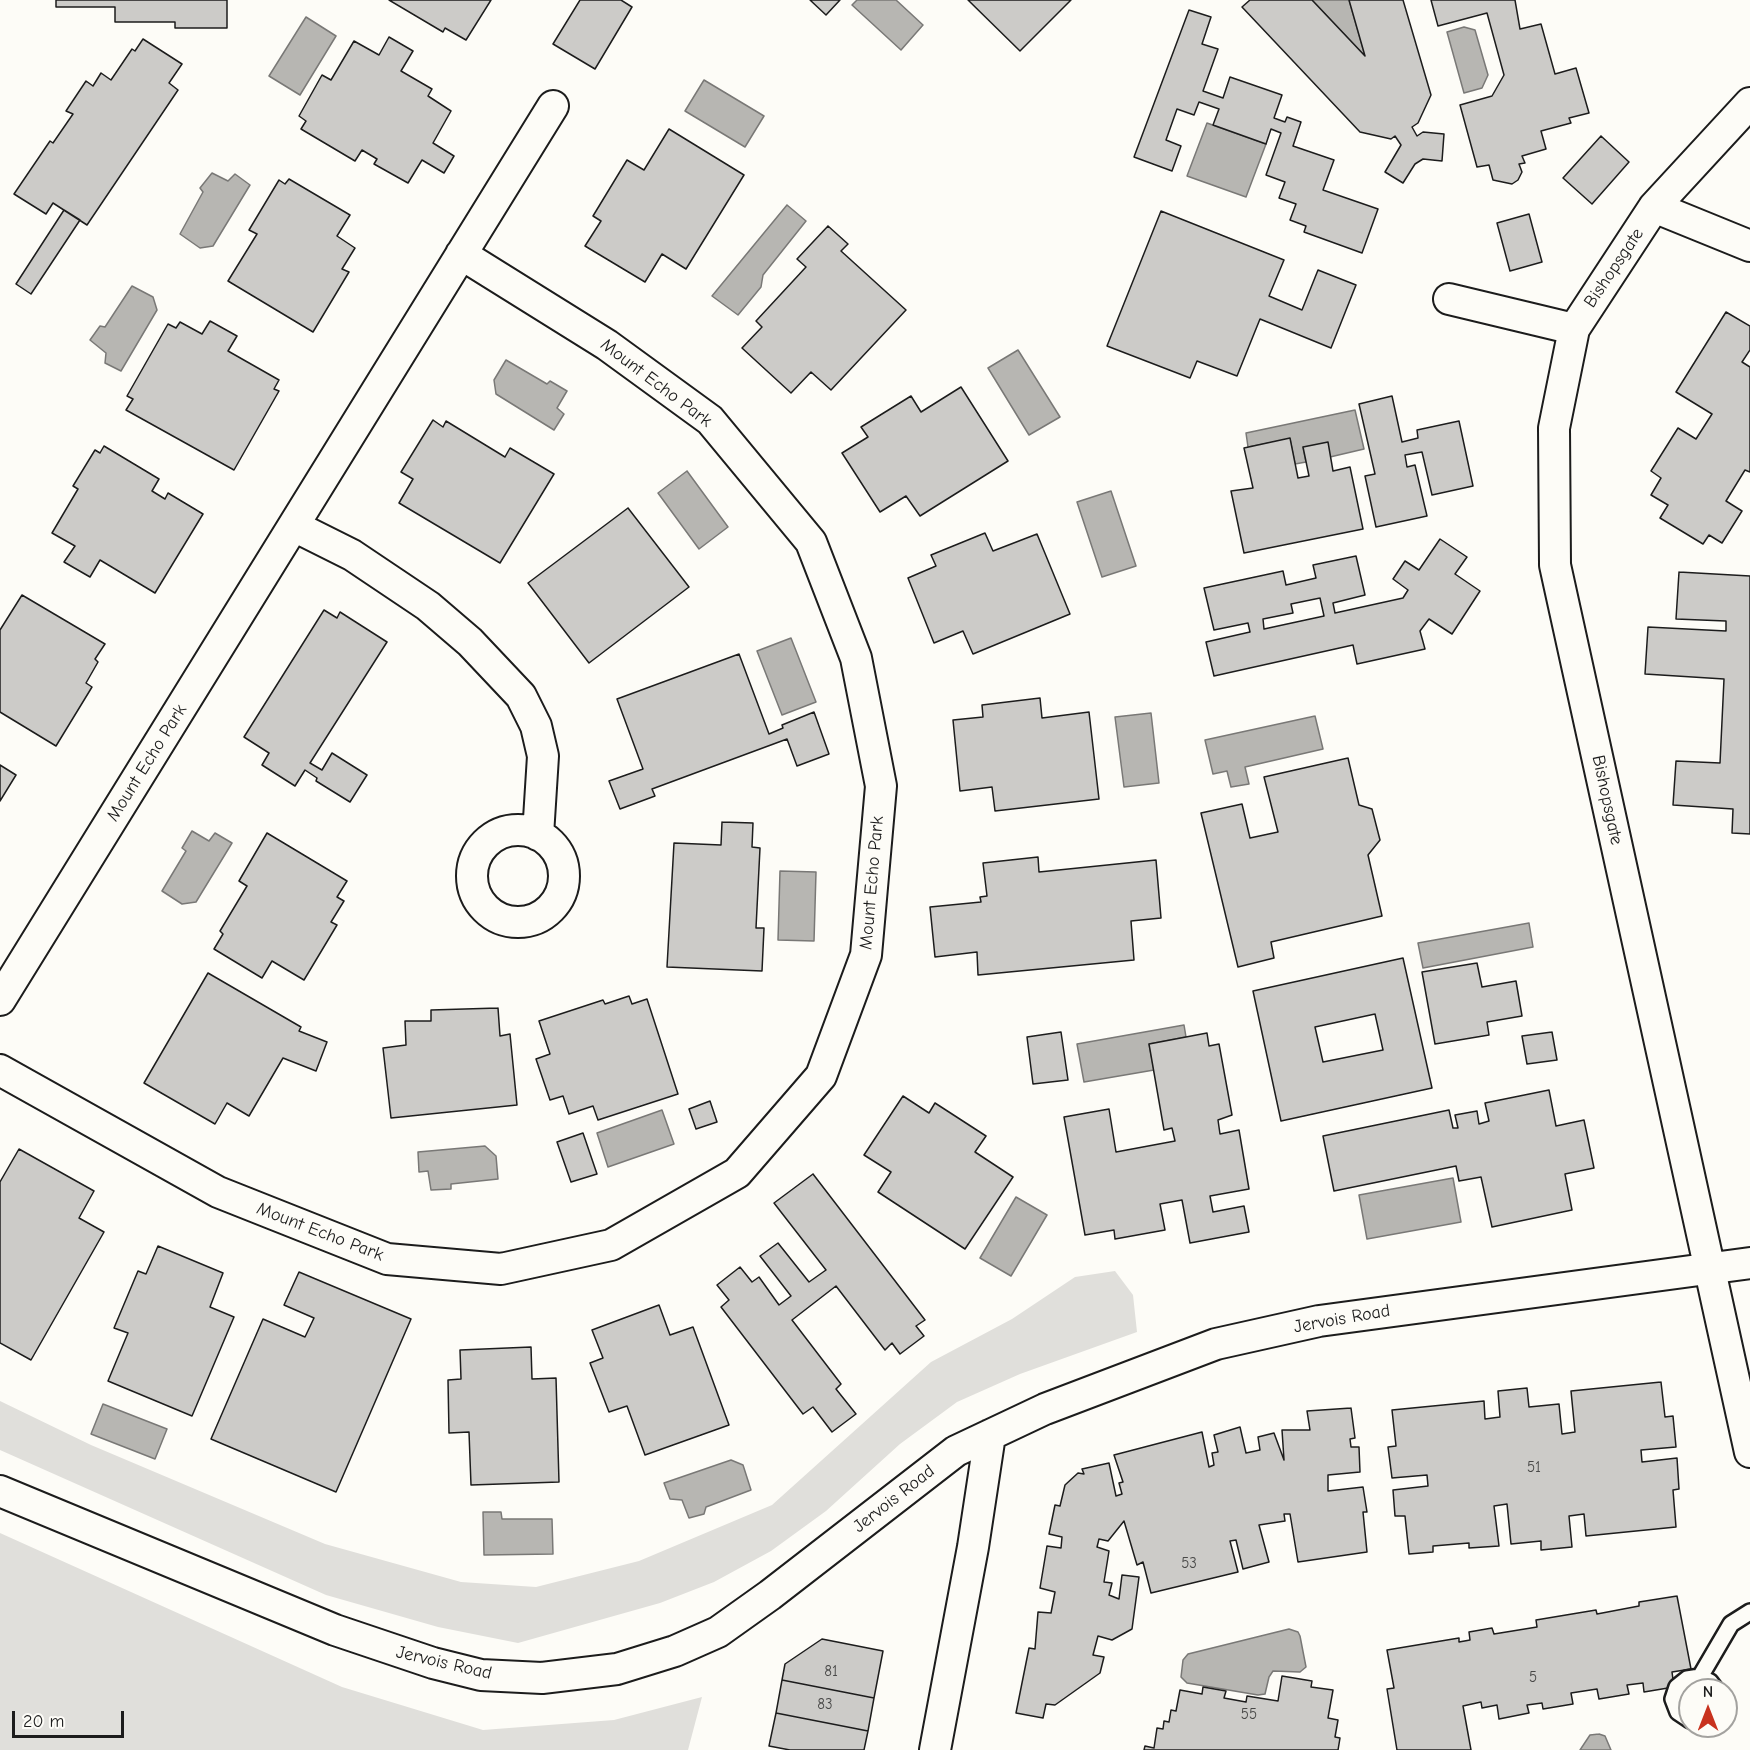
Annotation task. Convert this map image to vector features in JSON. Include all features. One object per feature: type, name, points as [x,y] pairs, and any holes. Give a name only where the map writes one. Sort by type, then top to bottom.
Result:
[{"type":"street","name":"Bishopsgate","points":[[1710,1268],[1555,565],[1554,428],[1574,329],[1654,207],[1750,103]]},
{"type":"street","name":"Mount Echo Park","points":[[0,1000],[553,106]]},
{"type":"street","points":[[1654,207],[1750,246]]},
{"type":"street","name":"Mount Echo Park","points":[[0,1070],[219,1192],[387,1259],[501,1269],[611,1245],[737,1173],[821,1076],[866,955],[881,786],[856,658],[811,542],[711,420],[607,345],[461,254]]},
{"type":"street","points":[[1449,298],[1574,329]]},
{"type":"street","points":[[294,526],[352,555],[428,606],[470,642],[521,696],[536,726],[543,756],[538,835]]},
{"type":"street","name":"Jervois Road","points":[[0,1491],[382,1648],[481,1675],[542,1678],[617,1669],[675,1651],[718,1632],[770,1595],[956,1451],[1045,1409],[1216,1344],[1319,1321],[1750,1263]]},
{"type":"street","points":[[1710,1268],[1750,1452]]},
{"type":"street","points":[[935,1750],[973,1547],[990,1435]]},
{"type":"lane","points":[[1694,1678],[1700,1677],[1731,1624],[1750,1612]]},
{"type":"lane","points":[[1678,1686],[1673,1699],[1678,1712]]},
{"type":"shaded area","points":[[857,0],[896,0],[923,25],[901,50],[852,5]]},
{"type":"shaded area","points":[[1312,0],[1349,0],[1365,56]]},
{"type":"shaded area","points":[[306,17],[336,36],[300,95],[269,76]]},
{"type":"shaded area","points":[[1464,27],[1475,30],[1488,75],[1482,88],[1464,93],[1447,32]]},
{"type":"shaded area","points":[[704,80],[764,116],[745,147],[685,111]]},
{"type":"shaded area","points":[[1207,123],[1266,144],[1246,197],[1187,176]]},
{"type":"shaded area","points":[[212,173],[228,181],[235,174],[250,185],[213,246],[200,248],[180,234],[203,192],[200,188]]},
{"type":"shaded area","points":[[787,205],[806,221],[763,275],[761,287],[738,315],[712,296]]},
{"type":"shaded area","points":[[132,286],[153,297],[157,310],[121,371],[105,363],[106,353],[90,340],[100,326],[105,327]]},
{"type":"shaded area","points":[[1018,350],[1060,417],[1029,435],[988,368]]},
{"type":"shaded area","points":[[506,360],[547,384],[550,381],[567,391],[557,408],[564,414],[554,430],[496,394],[494,380]]},
{"type":"shaded area","points":[[1355,410],[1364,449],[1330,457],[1303,447],[1306,462],[1295,464],[1290,439],[1248,447],[1246,433]]},
{"type":"shaded area","points":[[687,471],[728,527],[699,549],[658,493]]},
{"type":"shaded area","points":[[1111,491],[1136,566],[1102,577],[1077,502]]},
{"type":"shaded area","points":[[791,638],[816,702],[782,715],[757,651]]},
{"type":"shaded area","points":[[1151,713],[1159,783],[1124,787],[1115,717]]},
{"type":"shaded area","points":[[1315,716],[1323,749],[1245,767],[1249,784],[1231,787],[1227,771],[1213,774],[1205,740]]},
{"type":"shaded area","points":[[192,831],[209,841],[215,833],[232,843],[196,902],[182,904],[162,891],[186,851],[182,848]]},
{"type":"shaded area","points":[[780,871],[816,872],[814,941],[778,940]]},
{"type":"shaded area","points":[[1529,923],[1533,947],[1423,968],[1418,943]]},
{"type":"shaded area","points":[[1184,1025],[1186,1037],[1149,1044],[1154,1070],[1084,1082],[1077,1044]]},
{"type":"shaded area","points":[[662,1110],[674,1144],[608,1167],[597,1133]]},
{"type":"shaded area","points":[[485,1146],[496,1156],[498,1179],[451,1184],[451,1189],[431,1190],[428,1171],[419,1172],[418,1152]]},
{"type":"shaded area","points":[[1453,1178],[1461,1222],[1367,1239],[1359,1195]]},
{"type":"shaded area","points":[[1016,1197],[1047,1215],[1011,1276],[980,1258]]},
{"type":"shaded area","points":[[1115,1271],[1133,1295],[1137,1332],[1020,1374],[957,1402],[900,1444],[826,1511],[771,1551],[714,1582],[660,1603],[518,1643],[438,1627],[326,1595],[0,1450],[0,1401],[91,1445],[325,1544],[461,1582],[536,1587],[639,1561],[772,1505],[931,1362],[1012,1319],[1075,1277]]},
{"type":"shaded area","points":[[103,1404],[167,1429],[155,1459],[91,1434]]},
{"type":"shaded area","points":[[731,1460],[743,1465],[751,1490],[706,1507],[704,1514],[689,1518],[682,1500],[670,1499],[664,1483]]},
{"type":"shaded area","points":[[483,1512],[501,1512],[502,1519],[552,1519],[553,1554],[484,1555]]},
{"type":"shaded area","points":[[0,1533],[342,1687],[483,1730],[614,1720],[702,1697],[688,1750],[0,1750]]},
{"type":"shaded area","points":[[1289,1629],[1298,1632],[1300,1636],[1306,1667],[1300,1672],[1273,1671],[1269,1677],[1265,1694],[1258,1695],[1187,1683],[1181,1677],[1183,1660],[1188,1654]]},
{"type":"shaded area","points":[[1590,1735],[1605,1736],[1611,1750],[1580,1750]]},
{"type":"building","points":[[56,0],[227,0],[227,28],[175,28],[175,22],[115,22],[115,7],[56,7]]},
{"type":"building","points":[[389,0],[491,0],[466,40],[445,28],[443,32]]},
{"type":"building","points":[[580,0],[621,0],[632,7],[595,69],[553,44]]},
{"type":"building","points":[[810,0],[840,0],[826,15]]},
{"type":"building","points":[[968,0],[1071,0],[1020,51]]},
{"type":"building","points":[[1250,0],[1312,0],[1365,56],[1349,0],[1403,0],[1431,95],[1418,123],[1412,127],[1417,136],[1423,132],[1444,134],[1442,161],[1423,159],[1415,164],[1403,183],[1385,172],[1401,145],[1395,136],[1391,139],[1360,132],[1242,7]]},
{"type":"building","points":[[1431,0],[1515,0],[1520,29],[1541,24],[1555,74],[1576,68],[1589,113],[1569,118],[1571,123],[1541,131],[1546,149],[1522,156],[1525,163],[1519,164],[1522,172],[1518,180],[1512,184],[1493,180],[1489,165],[1477,167],[1460,105],[1492,96],[1504,75],[1487,13],[1438,26]]},
{"type":"building","points":[[1189,10],[1211,17],[1202,44],[1218,49],[1203,91],[1223,98],[1230,77],[1282,95],[1274,118],[1285,122],[1287,117],[1301,122],[1293,146],[1334,160],[1323,190],[1378,209],[1362,253],[1304,232],[1306,226],[1290,220],[1296,204],[1279,198],[1285,182],[1266,175],[1281,133],[1271,129],[1266,144],[1213,125],[1219,109],[1199,102],[1194,115],[1177,109],[1166,140],[1181,146],[1172,171],[1134,157]]},
{"type":"building","points":[[389,37],[413,51],[401,71],[432,89],[428,96],[451,111],[433,143],[454,156],[444,173],[422,160],[408,183],[374,164],[377,159],[362,150],[355,161],[301,129],[306,121],[299,116],[322,75],[331,80],[354,41],[379,55]]},
{"type":"building","points":[[143,39],[182,64],[169,83],[178,90],[87,225],[53,203],[46,214],[14,194],[50,141],[53,143],[73,114],[66,111],[86,81],[93,86],[101,73],[111,80],[132,49],[135,51]]},
{"type":"building","points":[[669,129],[744,175],[686,269],[662,254],[645,282],[585,246],[601,221],[593,216],[627,160],[644,170]]},
{"type":"building","points":[[1601,136],[1629,162],[1592,204],[1563,178]]},
{"type":"building","points":[[289,179],[350,215],[337,236],[355,248],[342,269],[349,272],[313,332],[228,281],[257,234],[249,230],[279,180],[285,184]]},
{"type":"building","points":[[64,210],[80,220],[31,294],[16,284]]},
{"type":"building","points":[[1161,211],[1284,260],[1269,296],[1302,310],[1318,270],[1356,285],[1331,348],[1260,319],[1237,376],[1197,361],[1190,378],[1107,346]]},
{"type":"building","points":[[1529,214],[1542,262],[1510,271],[1497,223]]},
{"type":"building","points":[[828,226],[848,244],[841,251],[906,310],[831,390],[811,372],[791,393],[742,348],[762,327],[756,321],[806,267],[797,259]]},
{"type":"building","points":[[1726,312],[1750,326],[1750,350],[1742,362],[1750,367],[1750,472],[1745,470],[1726,501],[1742,511],[1722,543],[1709,535],[1703,544],[1660,518],[1668,505],[1651,495],[1661,478],[1651,471],[1678,428],[1696,439],[1712,414],[1676,392]]},
{"type":"building","points":[[210,321],[237,336],[228,351],[279,380],[274,389],[279,391],[234,470],[126,410],[133,399],[127,396],[168,324],[176,328],[180,322],[202,334]]},
{"type":"building","points":[[961,387],[1008,461],[920,516],[906,496],[880,512],[842,453],[868,437],[861,427],[911,396],[921,412]]},
{"type":"building","points":[[1392,396],[1402,442],[1418,438],[1417,430],[1459,421],[1473,486],[1432,495],[1422,452],[1405,455],[1407,467],[1415,465],[1427,516],[1376,527],[1365,476],[1375,474],[1359,404]]},
{"type":"building","points":[[433,420],[443,427],[446,421],[505,457],[510,448],[554,474],[500,563],[399,503],[413,479],[401,472]]},
{"type":"building","points":[[1290,438],[1298,478],[1309,476],[1303,447],[1328,442],[1333,471],[1350,467],[1363,529],[1244,553],[1231,491],[1253,488],[1244,448]]},
{"type":"building","points":[[104,446],[159,479],[152,491],[165,499],[168,493],[203,514],[155,593],[100,560],[90,577],[64,562],[75,546],[52,533],[78,489],[73,486],[95,450],[100,453]]},
{"type":"building","points":[[628,508],[689,587],[589,663],[528,583]]},
{"type":"building","points":[[985,533],[993,551],[1037,534],[1070,614],[973,654],[963,631],[934,643],[908,578],[936,566],[931,555]]},
{"type":"building","points":[[1440,539],[1467,557],[1455,574],[1480,591],[1452,634],[1429,619],[1420,631],[1425,649],[1357,664],[1353,645],[1214,676],[1206,642],[1250,632],[1248,623],[1214,630],[1204,588],[1283,571],[1286,585],[1316,578],[1313,565],[1356,556],[1365,595],[1333,603],[1335,613],[1403,598],[1408,590],[1393,579],[1405,561],[1419,570]],"holes":[[[1320,598],[1324,616],[1264,629],[1263,619],[1293,613],[1291,604]]]},
{"type":"building","points":[[1679,572],[1750,576],[1750,834],[1732,833],[1733,809],[1673,805],[1676,761],[1720,763],[1724,679],[1645,674],[1648,627],[1726,631],[1726,621],[1676,619]]},
{"type":"building","points":[[22,595],[105,644],[95,659],[98,662],[86,683],[92,687],[56,746],[0,712],[0,630]]},
{"type":"building","points":[[324,610],[337,618],[340,612],[387,642],[310,763],[322,770],[332,753],[367,775],[350,802],[316,781],[317,778],[305,770],[295,786],[262,765],[269,753],[244,737]]},
{"type":"building","points":[[739,654],[769,734],[783,728],[782,725],[814,712],[829,754],[797,766],[787,739],[652,789],[655,796],[620,809],[609,781],[643,769],[617,699]]},
{"type":"building","points":[[1040,698],[1042,718],[1089,712],[1099,799],[995,811],[992,787],[960,791],[953,720],[983,717],[982,705]]},
{"type":"building","points":[[1348,758],[1359,805],[1372,809],[1380,840],[1368,855],[1382,916],[1271,942],[1274,958],[1238,967],[1201,813],[1242,804],[1250,838],[1278,832],[1264,777]]},
{"type":"building","points":[[0,765],[16,775],[0,801]]},
{"type":"building","points":[[722,822],[753,823],[752,847],[760,848],[756,928],[764,928],[762,971],[667,967],[674,843],[721,845]]},
{"type":"building","points":[[267,833],[347,881],[337,897],[344,901],[331,922],[337,925],[304,980],[272,961],[262,978],[214,949],[223,934],[220,931],[247,886],[239,881]]},
{"type":"building","points":[[1038,857],[1039,872],[1156,860],[1161,918],[1131,921],[1134,960],[978,975],[977,952],[935,957],[930,907],[981,902],[980,897],[987,896],[983,863]]},
{"type":"building","points":[[1403,958],[1432,1088],[1281,1121],[1253,991]],"holes":[[[1375,1014],[1383,1050],[1323,1062],[1315,1027]]]},
{"type":"building","points":[[1477,963],[1482,987],[1516,981],[1522,1016],[1487,1022],[1489,1035],[1435,1044],[1422,972]]},
{"type":"building","points":[[208,973],[301,1027],[299,1031],[327,1042],[316,1071],[283,1058],[249,1116],[227,1103],[215,1124],[144,1083]]},
{"type":"building","points":[[629,996],[632,1004],[647,999],[678,1094],[598,1120],[593,1106],[569,1114],[563,1096],[550,1100],[536,1059],[550,1054],[539,1021],[603,1000],[605,1004]]},
{"type":"building","points":[[498,1008],[500,1036],[510,1034],[517,1105],[391,1118],[383,1048],[406,1045],[405,1021],[431,1021],[431,1010]]},
{"type":"building","points":[[1061,1032],[1068,1080],[1033,1084],[1027,1037]]},
{"type":"building","points":[[1552,1032],[1557,1060],[1527,1064],[1522,1036]]},
{"type":"building","points":[[1207,1033],[1209,1046],[1219,1044],[1232,1115],[1218,1120],[1220,1134],[1239,1130],[1249,1189],[1210,1196],[1213,1212],[1244,1206],[1249,1232],[1190,1243],[1182,1200],[1160,1204],[1165,1230],[1115,1239],[1114,1230],[1085,1235],[1064,1117],[1109,1109],[1116,1152],[1175,1141],[1172,1128],[1164,1130],[1149,1044]]},
{"type":"building","points":[[1549,1090],[1556,1126],[1584,1120],[1594,1168],[1565,1174],[1572,1210],[1492,1227],[1481,1177],[1459,1181],[1456,1166],[1334,1191],[1323,1136],[1449,1110],[1453,1128],[1458,1128],[1455,1115],[1477,1111],[1479,1124],[1489,1121],[1485,1103]]},
{"type":"building","points":[[903,1096],[929,1113],[935,1103],[986,1136],[975,1152],[1013,1177],[965,1249],[878,1192],[891,1172],[864,1155]]},
{"type":"building","points":[[710,1101],[717,1122],[696,1129],[689,1109]]},
{"type":"building","points":[[583,1133],[597,1174],[571,1182],[557,1142]]},
{"type":"building","points":[[19,1149],[94,1191],[79,1218],[104,1232],[31,1360],[0,1343],[0,1182]]},
{"type":"building","points":[[813,1174],[925,1320],[916,1326],[924,1336],[900,1354],[892,1343],[885,1350],[836,1286],[792,1320],[841,1384],[836,1389],[856,1414],[832,1432],[813,1407],[803,1414],[721,1307],[729,1300],[717,1285],[740,1267],[752,1282],[759,1277],[779,1305],[791,1296],[760,1256],[778,1243],[809,1282],[826,1270],[774,1203]]},
{"type":"building","points":[[158,1246],[223,1273],[210,1307],[234,1317],[192,1416],[108,1381],[128,1333],[114,1328],[138,1271],[146,1274]]},
{"type":"building","points":[[299,1272],[411,1319],[336,1492],[211,1439],[263,1319],[305,1337],[314,1318],[284,1305]]},
{"type":"building","points":[[659,1305],[670,1335],[693,1327],[729,1425],[645,1455],[627,1406],[609,1412],[590,1363],[603,1358],[592,1330]]},
{"type":"building","points":[[531,1347],[532,1379],[556,1378],[559,1482],[471,1485],[469,1432],[449,1433],[448,1380],[461,1379],[460,1350]]},
{"type":"building","points":[[1661,1382],[1665,1417],[1673,1416],[1676,1447],[1641,1450],[1642,1462],[1677,1458],[1679,1489],[1673,1490],[1676,1527],[1586,1536],[1584,1514],[1569,1516],[1572,1547],[1541,1550],[1541,1541],[1511,1544],[1507,1504],[1494,1506],[1499,1546],[1469,1548],[1469,1543],[1433,1546],[1433,1552],[1409,1554],[1405,1516],[1395,1516],[1393,1490],[1428,1486],[1427,1475],[1392,1478],[1388,1447],[1396,1446],[1392,1410],[1484,1401],[1485,1419],[1500,1417],[1498,1391],[1527,1388],[1529,1407],[1559,1404],[1562,1434],[1575,1432],[1571,1391]]},
{"type":"building","points":[[1351,1408],[1355,1438],[1350,1439],[1351,1447],[1359,1447],[1360,1472],[1328,1475],[1328,1491],[1363,1487],[1367,1512],[1363,1512],[1367,1552],[1298,1562],[1290,1514],[1284,1514],[1285,1521],[1259,1525],[1269,1562],[1243,1569],[1236,1540],[1230,1541],[1238,1572],[1151,1593],[1143,1562],[1137,1565],[1124,1521],[1108,1541],[1099,1539],[1097,1547],[1109,1551],[1104,1582],[1112,1583],[1109,1595],[1119,1599],[1122,1575],[1139,1577],[1132,1629],[1112,1640],[1098,1636],[1093,1655],[1104,1657],[1100,1673],[1055,1705],[1046,1704],[1043,1718],[1016,1713],[1029,1648],[1035,1649],[1038,1612],[1051,1613],[1055,1592],[1040,1588],[1047,1546],[1061,1548],[1062,1537],[1049,1534],[1055,1505],[1060,1506],[1065,1485],[1078,1473],[1084,1474],[1082,1469],[1109,1463],[1116,1496],[1122,1494],[1119,1483],[1123,1482],[1114,1455],[1202,1432],[1209,1467],[1214,1465],[1212,1453],[1218,1452],[1214,1435],[1240,1427],[1246,1453],[1260,1450],[1258,1437],[1274,1433],[1284,1460],[1282,1430],[1310,1430],[1307,1411]]},
{"type":"building","points":[[1677,1596],[1691,1669],[1672,1672],[1674,1687],[1644,1692],[1643,1683],[1627,1685],[1629,1694],[1599,1699],[1597,1689],[1571,1693],[1573,1704],[1543,1709],[1542,1703],[1527,1705],[1529,1713],[1499,1719],[1497,1705],[1482,1708],[1481,1702],[1463,1706],[1471,1750],[1397,1750],[1387,1689],[1394,1688],[1387,1650],[1459,1638],[1459,1642],[1470,1640],[1469,1632],[1492,1628],[1494,1634],[1537,1627],[1536,1620],[1596,1610],[1597,1614],[1639,1606],[1639,1602]]},
{"type":"building","points":[[822,1639],[883,1651],[874,1698],[782,1680],[785,1664]]},
{"type":"building","points":[[1282,1676],[1312,1681],[1311,1687],[1333,1690],[1328,1718],[1338,1720],[1335,1737],[1340,1738],[1338,1750],[1144,1750],[1145,1746],[1154,1748],[1157,1728],[1163,1729],[1164,1721],[1169,1722],[1171,1710],[1176,1711],[1180,1690],[1202,1694],[1203,1687],[1226,1691],[1224,1698],[1246,1702],[1247,1696],[1278,1701]]},
{"type":"building","points":[[782,1680],[874,1698],[868,1731],[776,1713]]},
{"type":"building","points":[[776,1713],[868,1731],[864,1750],[790,1750],[769,1746]]}]
